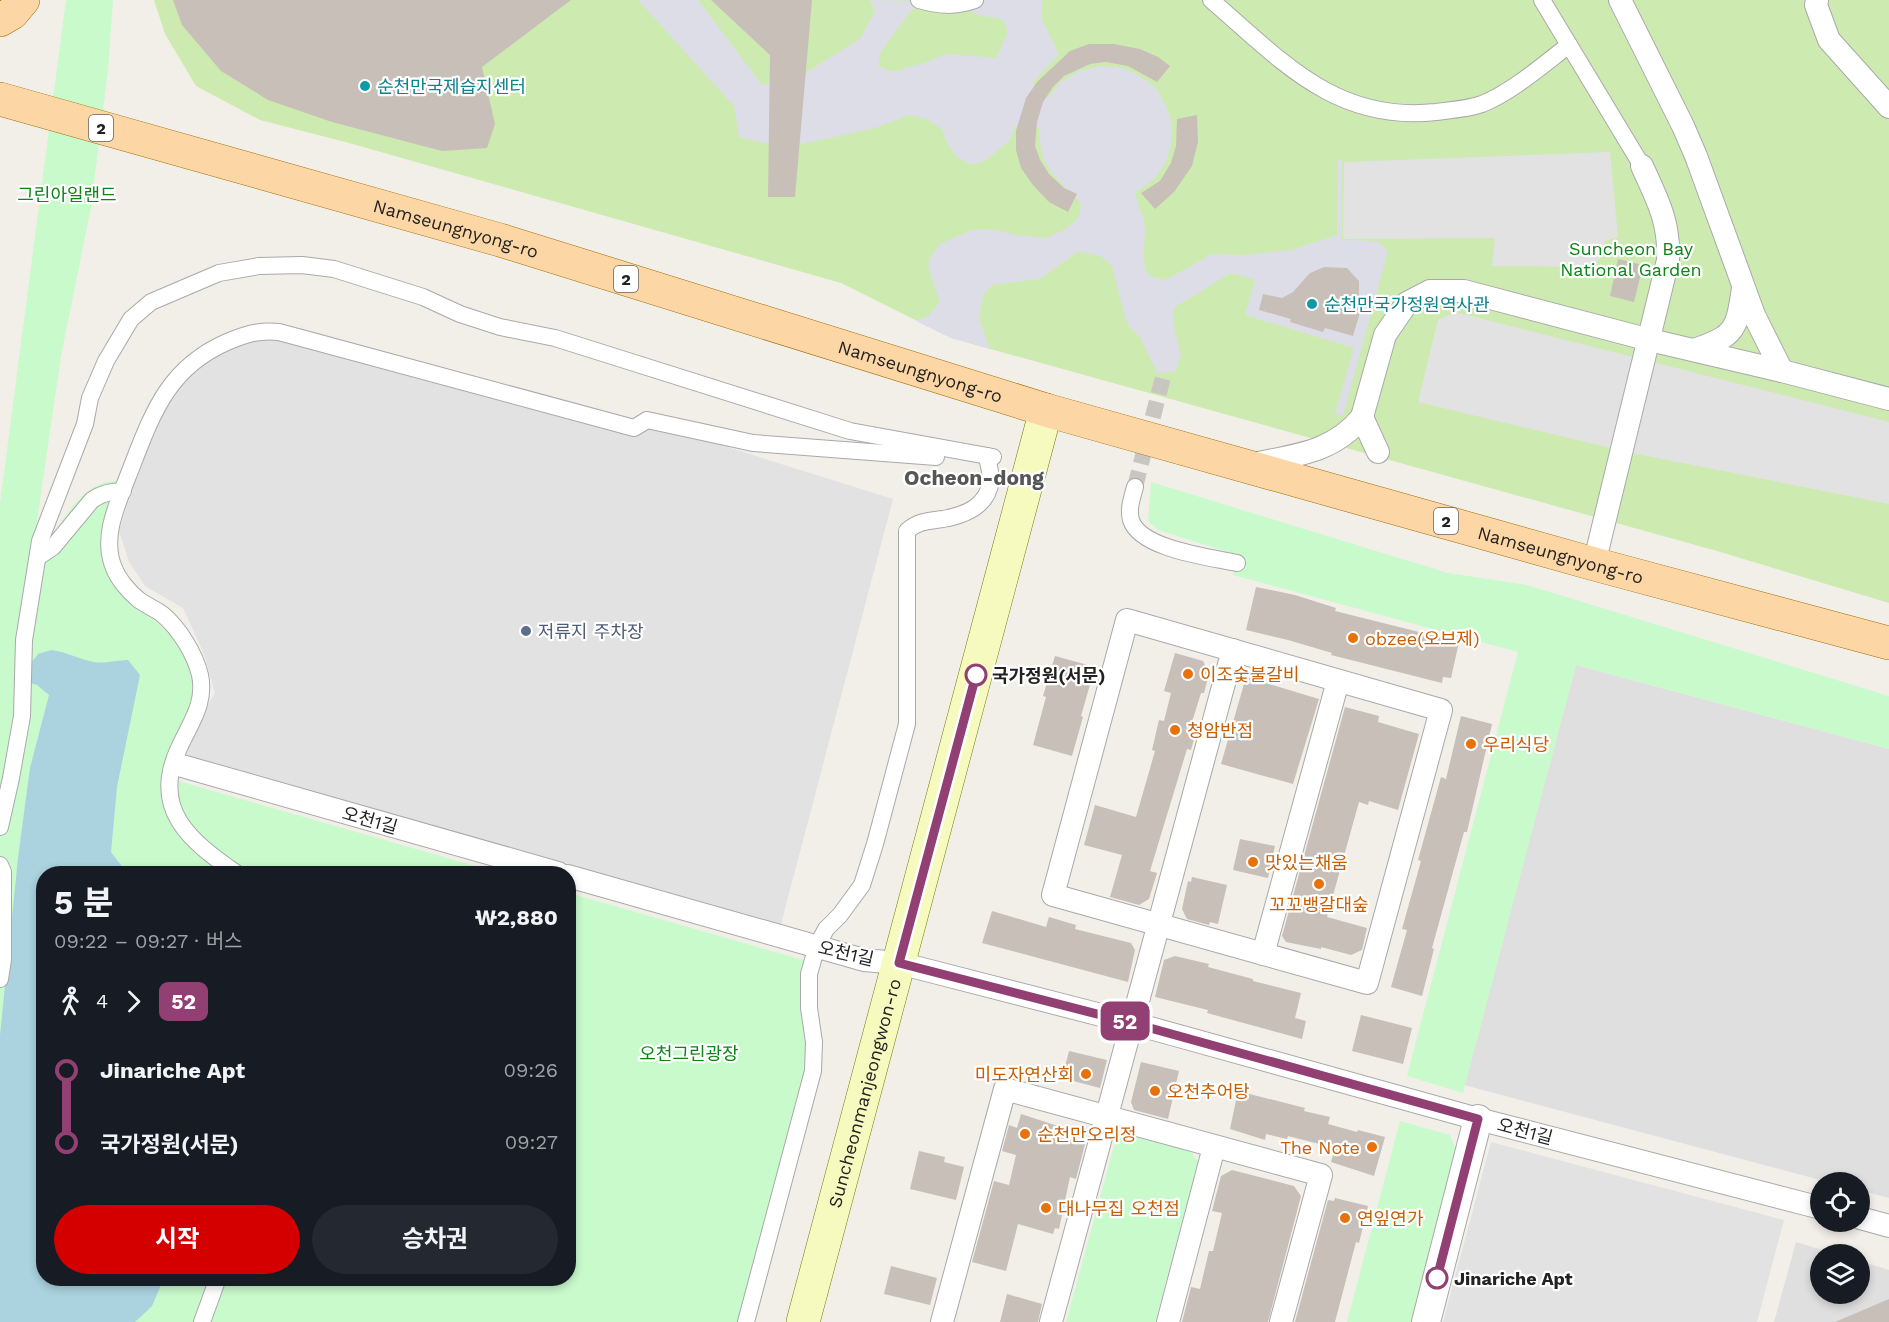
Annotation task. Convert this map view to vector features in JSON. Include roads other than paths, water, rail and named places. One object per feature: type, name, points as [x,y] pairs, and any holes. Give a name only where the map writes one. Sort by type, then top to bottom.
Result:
[{"type":"main road","points":[[0,20],[12,13],[23,0]]},
{"type":"main road","name":"Namseungnyong-ro","points":[[0,99],[500,240],[1046,410],[1594,564],[1889,643]]},
{"type":"main road","name":"Suncheonmanjeongwon-ro","points":[[803,1322],[1046,410]]},
{"type":"street","points":[[919,0],[957,6],[975,0]]},
{"type":"street","points":[[1211,0],[1295,72],[1329,94],[1378,110],[1413,114],[1482,104],[1521,82],[1569,45]]},
{"type":"street","points":[[1542,0],[1642,165],[1659,202],[1670,239],[1668,260],[1650,340],[1594,564]]},
{"type":"street","points":[[1620,0],[1683,126],[1727,238],[1754,315],[1782,371]]},
{"type":"street","points":[[1817,0],[1816,4],[1828,40],[1889,107]]},
{"type":"street","points":[[0,827],[22,716],[24,640],[40,541],[85,424],[90,398],[106,361],[131,320],[152,302],[219,273],[259,266],[302,265],[334,269],[423,297],[460,314],[500,327],[555,338],[839,428],[990,457],[991,479],[987,493],[973,511],[959,516],[924,521],[907,531],[908,701],[904,738],[862,885],[840,915],[826,929],[817,946],[809,974],[808,993],[814,1041],[813,1071],[746,1322]]},
{"type":"street","points":[[1694,350],[1729,334],[1739,313],[1743,287]]},
{"type":"street","points":[[1246,466],[1318,450],[1337,441],[1353,428],[1362,417],[1385,335],[1407,303],[1430,291],[1464,291],[1889,399]]},
{"type":"street","points":[[227,866],[196,843],[184,830],[174,811],[170,795],[172,771],[178,749],[200,704],[200,676],[195,661],[177,629],[163,615],[139,600],[119,578],[113,567],[108,544],[109,533],[123,491],[150,421],[159,403],[180,374],[201,355],[244,334],[261,331],[279,332],[634,428],[647,420],[753,443],[940,458],[961,452]]},
{"type":"street","points":[[1362,417],[1378,452]]},
{"type":"street","points":[[1135,487],[1130,512],[1131,521],[1146,539],[1159,545],[1237,563]]},
{"type":"street","points":[[38,557],[53,547],[92,500],[110,492],[123,491]]},
{"type":"street","points":[[1127,620],[1233,650],[1441,710],[1367,983],[1053,895],[1127,620]]},
{"type":"street","points":[[1051,1322],[1233,650]]},
{"type":"street","points":[[1263,954],[1338,681]]},
{"type":"street","name":"오천1길","points":[[182,766],[533,866]]},
{"type":"street","points":[[0,865],[3,872],[3,959],[0,979]]},
{"type":"street","name":"오천1길","points":[[576,878],[864,960],[899,963],[1132,1023],[1478,1119],[1810,1205]]},
{"type":"street","points":[[942,1322],[1005,1089],[1321,1175],[1281,1322]]},
{"type":"street","points":[[1426,1322],[1478,1119]]},
{"type":"street","points":[[1168,1322],[1214,1147]]},
{"type":"street","points":[[1870,1221],[1889,1226]]},
{"type":"street","points":[[202,1322],[215,1286]]},
{"type":"water","points":[[51,650],[97,662],[128,660],[140,675],[117,787],[111,852],[122,866],[36,866],[36,1286],[161,1286],[152,1306],[135,1322],[0,1322],[0,1035],[18,858],[30,768],[49,695],[37,685],[30,683],[28,667],[38,654]]},
{"type":"tunnel","points":[[1135,487],[1164,373]]},
{"type":"place","name":"순천만국제습지센터","points":[[365,86]]},
{"type":"place","name":"순천만국가정원역사관","points":[[1312,304]]},
{"type":"place","name":"저류지 주차장","points":[[526,631]]},
{"type":"place","name":"obzee(오브제)","points":[[1353,638]]},
{"type":"place","name":"이조숯불갈비","points":[[1188,674]]},
{"type":"place","name":"국가정원(서문)","points":[[976,675]]},
{"type":"place","name":"청암반점","points":[[1175,730]]},
{"type":"place","name":"우리식당","points":[[1471,744]]},
{"type":"place","name":"맛있는채움","points":[[1253,862]]},
{"type":"place","name":"꼬꼬뱅갈대숲","points":[[1319,884]]},
{"type":"place","name":"미도자연산회","points":[[1086,1074]]},
{"type":"place","name":"오천추어탕","points":[[1155,1091]]},
{"type":"place","name":"순천만오리정","points":[[1025,1134]]},
{"type":"place","name":"The Note","points":[[1372,1147]]},
{"type":"place","name":"대나무집 오천점","points":[[1046,1208]]},
{"type":"place","name":"연잎연가","points":[[1345,1218]]},
{"type":"place","name":"Jinariche Apt","points":[[1437,1278]]},
{"type":"district","name":"Ocheon-dong","points":[[974,477]]},
{"type":"park label","name":"그린아일랜드","points":[[67,194]]},
{"type":"park label","name":"Suncheon Bay National Garden","points":[[1631,258]]},
{"type":"park label","name":"오천그린광장","points":[[689,1053]]}]
